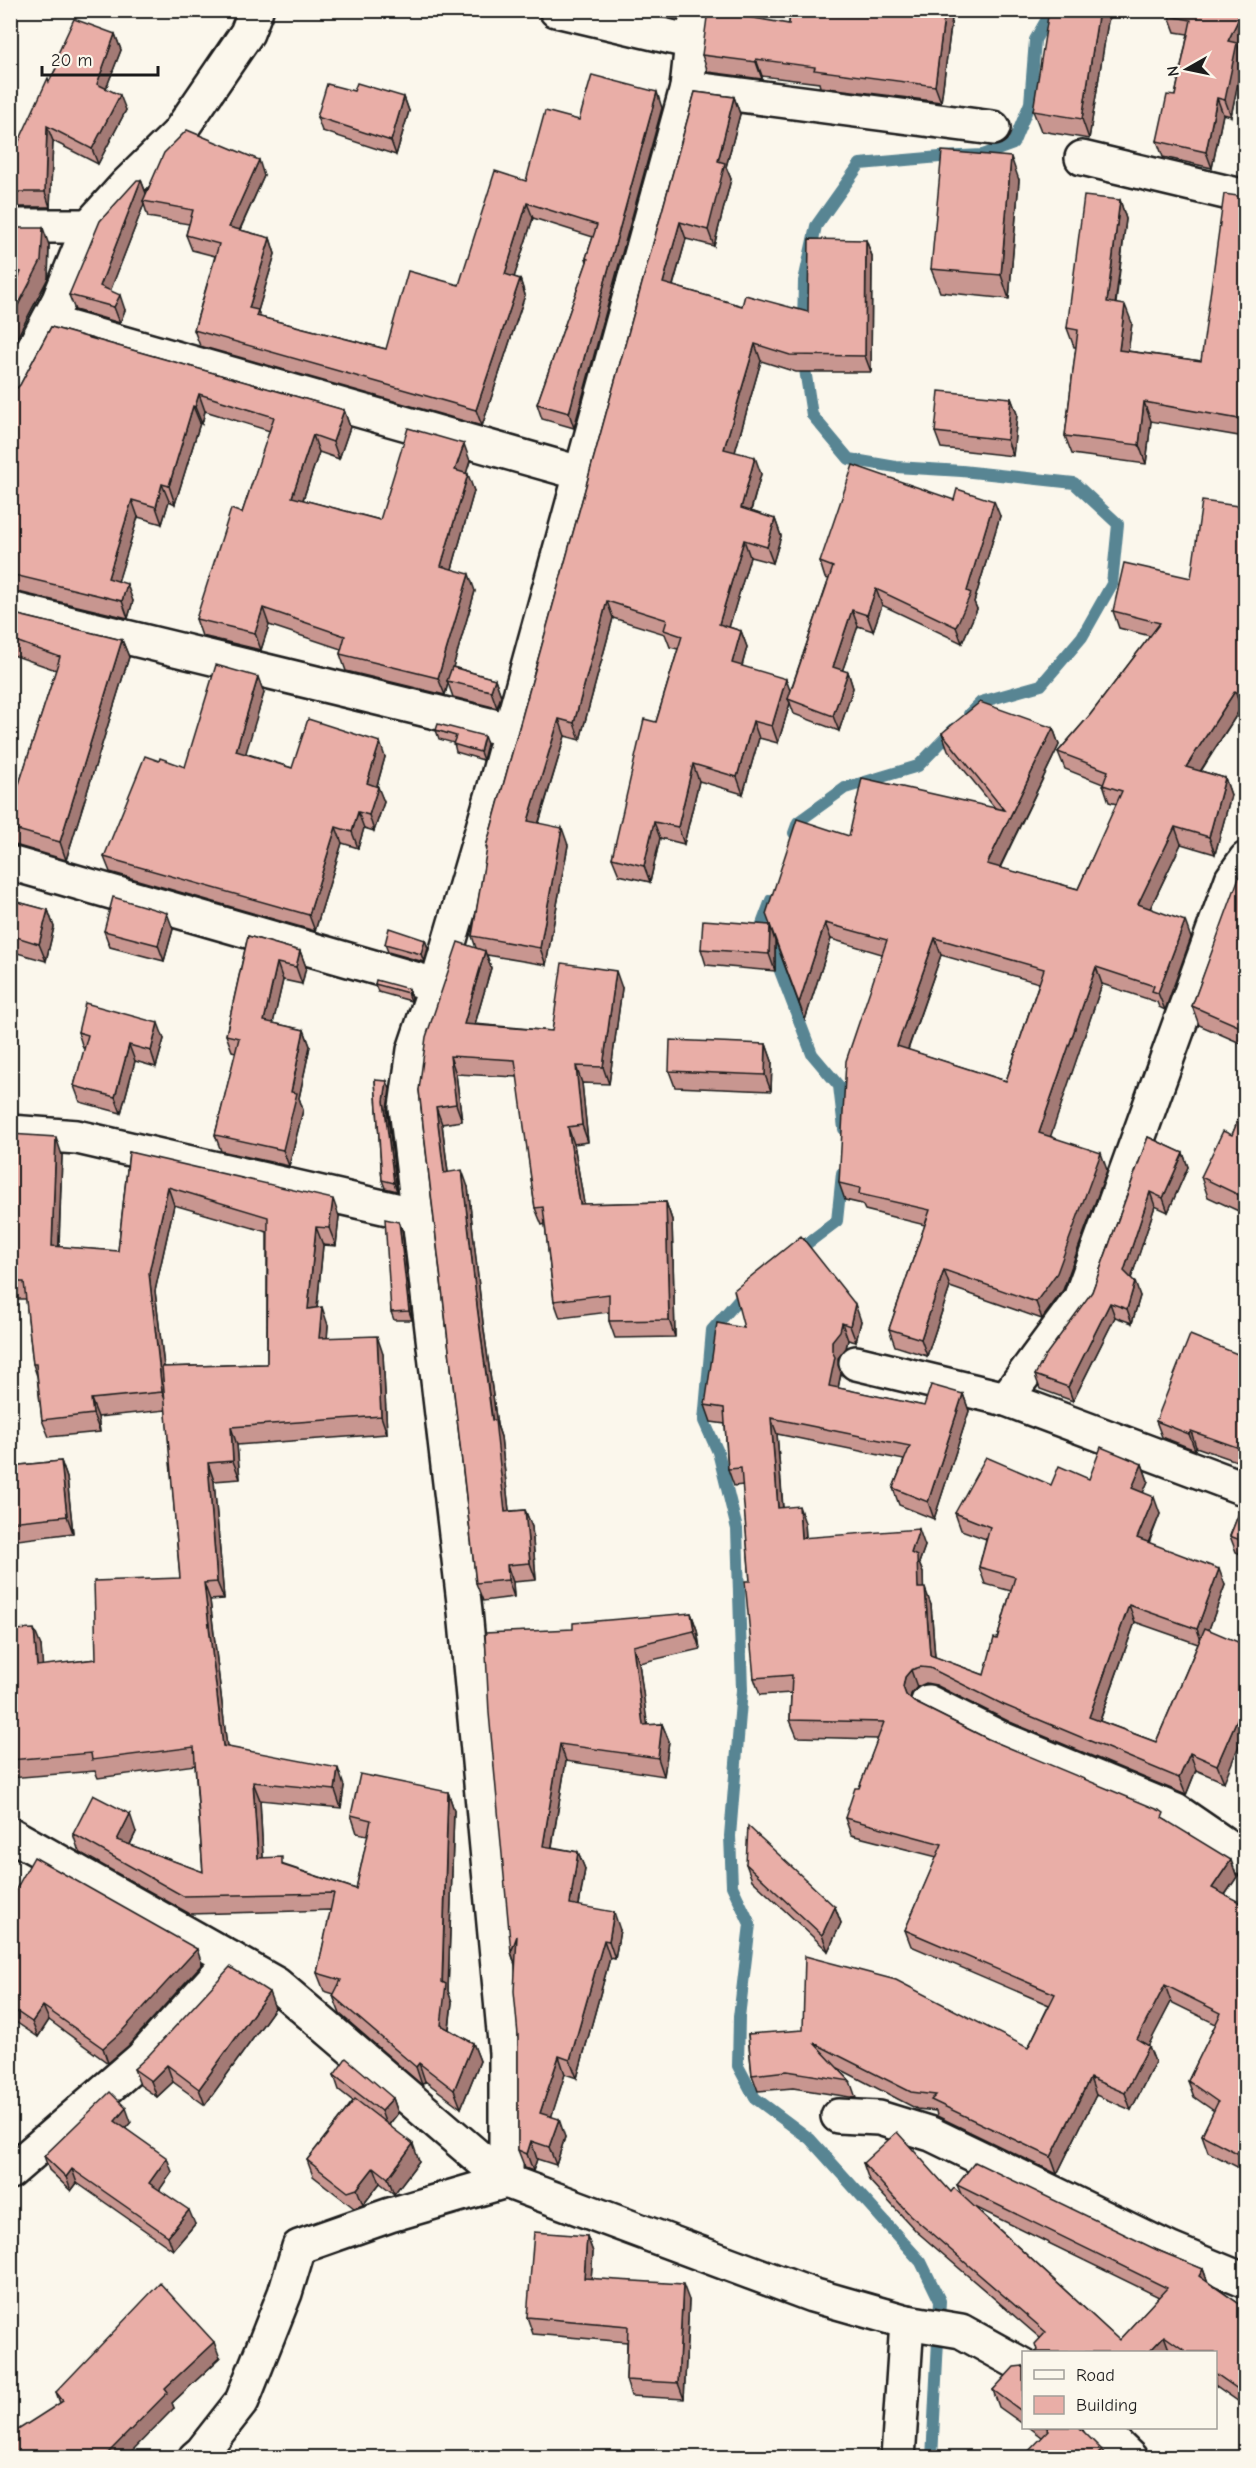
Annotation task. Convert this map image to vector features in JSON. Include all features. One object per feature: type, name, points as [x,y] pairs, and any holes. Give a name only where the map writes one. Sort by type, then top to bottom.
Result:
[{"type":"street","points":[[10,393],[48,322],[89,226],[126,185],[178,135],[247,33],[256,10]]},
{"type":"street","points":[[556,10],[692,42]]},
{"type":"street","points":[[506,2181],[505,2042],[465,1611],[406,1107],[414,1050],[436,986],[510,730],[687,88],[698,10]]},
{"type":"street","points":[[687,88],[993,128]]},
{"type":"street","points":[[1082,158],[1245,197]]},
{"type":"street","points":[[10,226],[89,226]]},
{"type":"street","points":[[48,322],[580,473]]},
{"type":"street","points":[[10,609],[510,730]]},
{"type":"street","points":[[1006,1399],[1080,1299],[1232,879],[1245,859]]},
{"type":"street","points":[[10,863],[436,986]]},
{"type":"street","points":[[10,1132],[77,1137],[418,1215]]},
{"type":"street","points":[[856,1363],[1006,1399],[1245,1489]]},
{"type":"street","points":[[928,1702],[1002,1739],[1176,1810],[1245,1860]]},
{"type":"street","points":[[10,1834],[276,1984],[506,2181],[812,2295],[915,2323],[961,2331],[1022,2365]]},
{"type":"street","points":[[10,2172],[141,2059],[232,1959]]},
{"type":"street","points":[[838,2116],[879,2118],[931,2134],[1171,2250],[1245,2281]]},
{"type":"street","points":[[195,2457],[202,2452],[242,2401],[285,2293],[299,2247],[390,2215],[506,2181]]},
{"type":"street","points":[[898,2457],[915,2323]]},
{"type":"street","points":[[1101,2429],[1130,2457]]},
{"type":"building","points":[[708,10],[789,24],[790,10],[945,10],[935,86],[814,70],[815,67],[756,59],[756,62],[702,55]]},
{"type":"building","points":[[1049,10],[1099,10],[1082,119],[1033,111]]},
{"type":"building","points":[[1172,10],[1243,10],[1228,41],[1237,43],[1225,100],[1217,98],[1206,152],[1157,141],[1167,95],[1175,96],[1191,20],[1169,16]]},
{"type":"building","points":[[74,19],[115,34],[97,84],[120,95],[92,149],[47,126],[45,192],[10,192],[10,161],[48,78],[49,82],[61,59],[56,58]]},
{"type":"building","points":[[592,75],[657,92],[569,413],[537,404],[588,259],[586,258],[597,225],[527,203],[505,274],[520,279],[476,410],[194,330],[219,244],[186,235],[193,210],[143,201],[164,153],[187,130],[259,160],[229,227],[270,238],[249,308],[258,310],[256,316],[386,349],[408,271],[459,285],[495,171],[526,181],[545,111],[579,120]]},
{"type":"building","points":[[357,83],[404,97],[391,141],[317,117],[327,84],[354,91]]},
{"type":"building","points":[[695,92],[734,97],[718,161],[725,163],[708,230],[680,222],[663,283],[742,306],[745,295],[808,312],[809,239],[866,240],[865,356],[790,355],[755,344],[724,449],[755,457],[741,508],[775,519],[767,547],[744,540],[719,624],[741,631],[732,663],[786,679],[772,726],[753,721],[737,777],[693,764],[678,827],[654,822],[644,866],[612,858],[644,719],[656,722],[682,636],[664,630],[667,620],[607,601],[574,723],[559,719],[528,821],[562,828],[540,948],[472,936],[486,847]]},
{"type":"building","points":[[942,151],[1011,157],[1001,275],[931,269]]},
{"type":"building","points":[[137,180],[141,180],[100,286],[120,295],[114,307],[69,295],[100,221]]},
{"type":"building","points":[[1224,194],[1245,196],[1245,300],[1241,333],[1245,333],[1245,420],[1144,402],[1139,445],[1065,436],[1078,330],[1067,328],[1084,196],[1120,200],[1107,302],[1125,305],[1119,350],[1201,361]]},
{"type":"building","points":[[15,228],[43,228],[41,261],[10,321],[10,296],[21,272],[10,269],[10,250]]},
{"type":"building","points":[[51,327],[344,410],[333,442],[313,435],[292,497],[380,520],[408,428],[464,444],[455,470],[468,474],[441,566],[469,574],[438,678],[340,654],[345,636],[263,608],[255,633],[196,619],[231,509],[242,513],[274,417],[199,394],[195,407],[193,406],[169,486],[162,484],[156,507],[132,500],[108,578],[127,584],[122,601],[10,574],[10,392],[20,385]]},
{"type":"building","points":[[939,391],[1011,398],[1007,440],[935,432]]},
{"type":"building","points":[[853,465],[954,500],[957,489],[994,501],[967,591],[971,593],[956,627],[876,589],[867,615],[852,610],[833,667],[848,672],[833,716],[788,699],[833,567],[820,562]]},
{"type":"building","points":[[1202,501],[1245,507],[1245,697],[1235,691],[1186,767],[1225,778],[1209,837],[1175,827],[1138,904],[1185,921],[1158,993],[1152,991],[1154,986],[1096,967],[1039,1133],[1101,1153],[1057,1273],[1036,1302],[944,1270],[921,1339],[889,1329],[930,1210],[859,1194],[860,1188],[839,1183],[846,1061],[887,940],[825,923],[799,1003],[766,914],[797,819],[849,836],[862,778],[1004,810],[942,733],[980,702],[1053,728],[987,864],[1078,889],[1122,791],[1103,785],[1108,771],[1058,752],[1090,715],[1160,623],[1113,611],[1124,563],[1191,578]],"holes":[[[935,938],[1044,969],[1006,1081],[897,1046]]]},
{"type":"building","points":[[10,613],[122,640],[60,842],[10,828],[10,805],[12,806],[60,657],[10,639]]},
{"type":"building","points":[[216,665],[258,677],[236,751],[292,768],[308,719],[380,742],[367,783],[378,787],[369,815],[358,812],[352,832],[336,827],[309,915],[104,857],[145,756],[159,761],[160,758],[185,767]]},
{"type":"building","points":[[452,667],[495,679],[491,691],[447,681]]},
{"type":"building","points":[[438,724],[484,736],[480,752],[453,744],[456,736],[436,730]]},
{"type":"building","points":[[1245,865],[1245,1029],[1192,1006]]},
{"type":"building","points":[[113,897],[167,913],[158,945],[104,931]]},
{"type":"building","points":[[10,900],[48,910],[39,944],[10,935]]},
{"type":"building","points":[[703,920],[770,925],[769,954],[701,949]]},
{"type":"building","points":[[389,928],[425,940],[421,954],[385,944]]},
{"type":"building","points":[[248,936],[300,951],[296,967],[277,963],[264,1021],[304,1030],[291,1092],[297,1093],[283,1150],[215,1135],[239,1038],[226,1035]]},
{"type":"building","points":[[458,942],[485,951],[464,1024],[552,1031],[562,963],[616,971],[603,1067],[576,1066],[582,1125],[568,1127],[580,1204],[666,1202],[669,1320],[609,1321],[609,1294],[554,1301],[543,1207],[535,1208],[515,1060],[450,1056],[456,1104],[436,1107],[444,1173],[462,1170],[477,1306],[492,1420],[495,1420],[505,1512],[525,1510],[530,1563],[507,1565],[508,1580],[476,1583],[419,1090],[426,1037]]},
{"type":"building","points":[[376,980],[409,989],[408,993],[375,984]]},
{"type":"building","points":[[85,1003],[158,1023],[151,1051],[129,1045],[115,1097],[74,1086],[88,1035],[78,1032]]},
{"type":"building","points":[[670,1040],[766,1044],[765,1075],[669,1071]]},
{"type":"building","points":[[375,1080],[387,1081],[384,1101],[394,1183],[382,1180]]},
{"type":"building","points":[[1245,1103],[1245,1198],[1201,1177],[1223,1131],[1232,1135]]},
{"type":"building","points":[[10,1134],[56,1137],[52,1246],[118,1251],[129,1152],[333,1199],[329,1228],[316,1227],[308,1309],[322,1307],[319,1338],[377,1336],[381,1416],[231,1427],[233,1461],[208,1463],[217,1582],[204,1583],[223,1746],[338,1768],[335,1790],[253,1782],[258,1858],[282,1857],[282,1865],[356,1889],[371,1820],[351,1815],[360,1774],[448,1792],[442,1982],[446,1984],[441,2025],[473,2043],[454,2090],[419,2063],[416,2067],[333,1996],[341,1980],[317,1973],[334,1893],[183,1896],[73,1834],[93,1795],[130,1814],[117,1840],[203,1872],[194,1747],[92,1760],[91,1753],[10,1760],[10,1607],[13,1630],[34,1629],[37,1666],[96,1659],[94,1581],[180,1578],[162,1367],[267,1364],[268,1217],[168,1187],[149,1273],[162,1392],[91,1399],[93,1414],[42,1420],[24,1282],[10,1282]]},
{"type":"building","points":[[1148,1137],[1183,1153],[1163,1198],[1150,1192],[1124,1271],[1135,1282],[1127,1309],[1110,1303],[1068,1387],[1035,1375],[1045,1356],[1092,1292]]},
{"type":"building","points":[[385,1219],[399,1222],[409,1311],[391,1312]]},
{"type":"building","points":[[801,1236],[855,1304],[850,1326],[842,1323],[840,1331],[832,1341],[832,1351],[835,1357],[829,1386],[924,1406],[931,1385],[963,1394],[928,1502],[893,1488],[910,1446],[771,1418],[778,1508],[799,1506],[801,1538],[919,1529],[911,1553],[917,1556],[918,1588],[925,1588],[930,1655],[984,1675],[1015,1577],[979,1567],[990,1527],[955,1513],[986,1457],[1051,1485],[1059,1466],[1089,1479],[1101,1447],[1142,1464],[1132,1488],[1154,1497],[1137,1538],[1219,1569],[1197,1629],[1129,1605],[1089,1717],[1156,1742],[1205,1628],[1245,1645],[1245,1701],[1217,1765],[1190,1753],[1179,1778],[1004,1705],[930,1668],[920,1667],[911,1670],[905,1677],[903,1687],[906,1695],[914,1702],[988,1739],[1161,1811],[1164,1813],[1162,1818],[1231,1860],[1212,1888],[1245,1905],[1245,2141],[1239,2154],[1202,2135],[1218,2102],[1188,2081],[1221,2013],[1165,1985],[1137,2039],[1149,2046],[1125,2093],[1090,2078],[1051,2157],[931,2100],[936,2095],[911,2092],[814,2043],[850,2081],[787,2071],[752,2075],[748,2034],[803,2030],[805,1956],[896,1980],[1028,2048],[1055,1994],[905,1930],[942,1844],[845,1818],[855,1788],[859,1788],[884,1722],[790,1720],[792,1675],[754,1678],[745,1581],[750,1581],[741,1468],[728,1469],[724,1408],[705,1405],[717,1323],[744,1328],[734,1290]]},
{"type":"building","points":[[1190,1335],[1245,1357],[1245,1450],[1191,1431],[1189,1434],[1156,1421]]},
{"type":"building","points":[[61,1461],[67,1516],[10,1522],[10,1466]]},
{"type":"building","points":[[1245,1498],[1245,1542],[1230,1536]]},
{"type":"building","points":[[691,1613],[694,1631],[633,1646],[643,1725],[662,1724],[658,1758],[560,1744],[543,1846],[578,1852],[570,1904],[614,1912],[609,1941],[604,1940],[570,2060],[559,2056],[540,2113],[559,2119],[549,2147],[531,2141],[527,2154],[518,2150],[518,2035],[514,1991],[517,1936],[511,1952],[489,1713],[485,1633],[573,1629],[573,1623]]},
{"type":"building","points":[[748,1826],[835,1907],[822,1935],[746,1864]]},
{"type":"building","points":[[34,1857],[197,1949],[122,2031],[103,2048],[43,2006],[32,2022],[10,2007],[10,1900]]},
{"type":"building","points":[[230,1967],[269,1992],[199,2089],[167,2065],[151,2081],[134,2069],[149,2055]]},
{"type":"building","points":[[346,2058],[393,2098],[381,2111],[334,2075]]},
{"type":"building","points":[[110,2092],[126,2108],[115,2121],[167,2158],[149,2183],[189,2210],[168,2236],[72,2169],[66,2177],[44,2156]]},
{"type":"building","points":[[355,2099],[413,2144],[388,2178],[374,2167],[357,2189],[348,2192],[307,2160]]},
{"type":"building","points":[[897,2132],[951,2192],[954,2188],[1119,2340],[1167,2288],[957,2185],[975,2162],[1157,2250],[1203,2269],[1199,2276],[1245,2308],[1245,2394],[1217,2374],[1217,2351],[1186,2351],[1164,2336],[1150,2351],[1036,2351],[1035,2344],[1046,2332],[910,2215],[863,2163]]},
{"type":"building","points":[[534,2232],[587,2236],[584,2278],[683,2284],[678,2383],[626,2380],[628,2326],[527,2317]]},
{"type":"building","points":[[160,2283],[214,2342],[165,2388],[168,2392],[104,2457],[10,2457],[10,2435],[63,2401],[56,2392]]},
{"type":"building","points":[[1022,2366],[1022,2411],[993,2390],[1014,2367]]},
{"type":"building","points":[[1081,2429],[1102,2450],[1095,2457],[1023,2457],[1049,2430]]},
{"type":"waterway","points":[[803,327],[804,281],[816,226],[860,164],[983,155],[1013,144],[1030,103],[1035,40],[1052,10]]},
{"type":"waterway","points":[[803,356],[812,415],[849,459],[896,467],[962,471],[1074,483],[1118,524],[1112,584],[1082,637],[1041,685],[981,702],[969,714]]},
{"type":"waterway","points":[[794,833],[798,822],[845,788],[918,766],[955,728]]},
{"type":"waterway","points":[[771,900],[762,924],[812,1054],[839,1086],[844,1129]]},
{"type":"waterway","points":[[796,1252],[837,1221],[842,1173]]},
{"type":"waterway","points":[[747,1290],[712,1330],[704,1421],[718,1452],[737,1529],[742,1690],[730,1836],[732,1886],[750,1924],[739,2017],[738,2066],[755,2098],[810,2139],[921,2262],[940,2301],[932,2458]]}]
